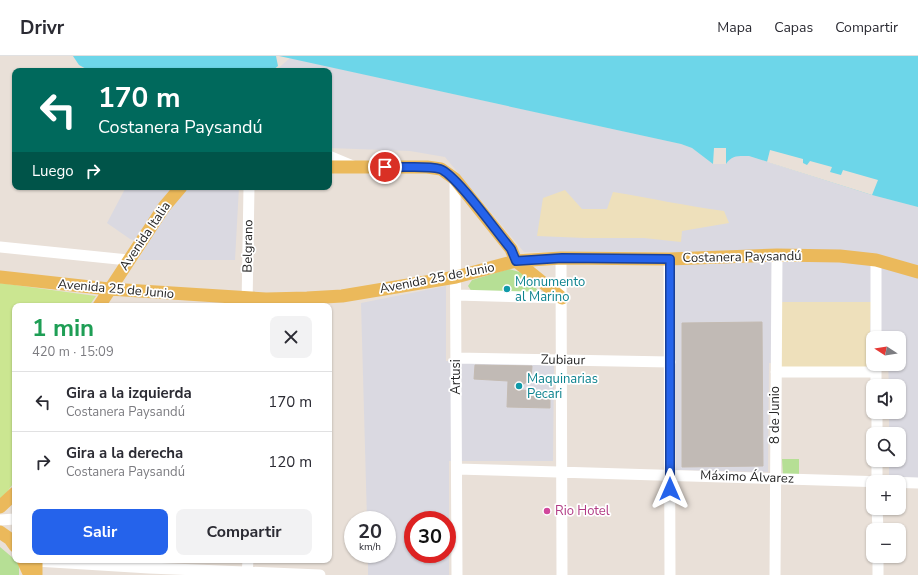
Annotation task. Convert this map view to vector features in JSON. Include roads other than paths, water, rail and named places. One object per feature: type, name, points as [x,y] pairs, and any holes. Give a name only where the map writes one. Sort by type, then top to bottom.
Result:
[{"type":"main road","points":[[332,167],[441,169],[455,179],[511,249],[516,261],[562,298]]},
{"type":"main road","name":"Avenida Italia","points":[[101,303],[164,207],[178,190]]},
{"type":"main road","name":"Costanera Paysandú","points":[[516,261],[562,258],[670,259],[777,255],[840,256],[876,260],[918,272]]},
{"type":"main road","name":"Avenida 25 de Junio","points":[[0,277],[248,302],[342,296],[456,277],[516,261]]},
{"type":"main road","points":[[0,507],[12,496]]},
{"type":"main road","points":[[0,532],[12,542]]},
{"type":"street","points":[[332,157],[357,167]]},
{"type":"street","name":"Artusi","points":[[455,179],[457,575]]},
{"type":"street","name":"Belgrano","points":[[248,302],[249,190]]},
{"type":"street","points":[[0,247],[128,260]]},
{"type":"street","name":"8 de Junio","points":[[775,575],[777,255]]},
{"type":"street","points":[[562,258],[562,575]]},
{"type":"street","points":[[670,259],[670,575]]},
{"type":"street","points":[[876,260],[876,331]]},
{"type":"street","points":[[456,295],[562,298]]},
{"type":"street","name":"Zubiaur","points":[[456,358],[670,362]]},
{"type":"street","points":[[776,372],[866,368]]},
{"type":"street","name":"Máximo Álvarez","points":[[456,469],[866,482]]},
{"type":"street","name":"Máximo Álvarez","points":[[906,482],[918,482]]},
{"type":"street","points":[[0,520],[12,519]]},
{"type":"street","points":[[248,563],[248,574]]},
{"type":"street","points":[[878,563],[878,575]]},
{"type":"street","points":[[31,566],[149,568],[248,574],[320,575]]},
{"type":"water","points":[[73,56],[276,56],[278,66],[276,68],[84,68],[79,65]]},
{"type":"water","points":[[279,56],[918,56],[918,207],[872,195],[749,156],[738,156],[728,161],[726,164],[713,164],[692,148],[681,144]]},
{"type":"place","name":"Monumento al Marino","points":[[507,289]]},
{"type":"place","name":"Maquinarias Pecari","points":[[519,386]]},
{"type":"place","name":"Rio Hotel","points":[[547,511]]}]
